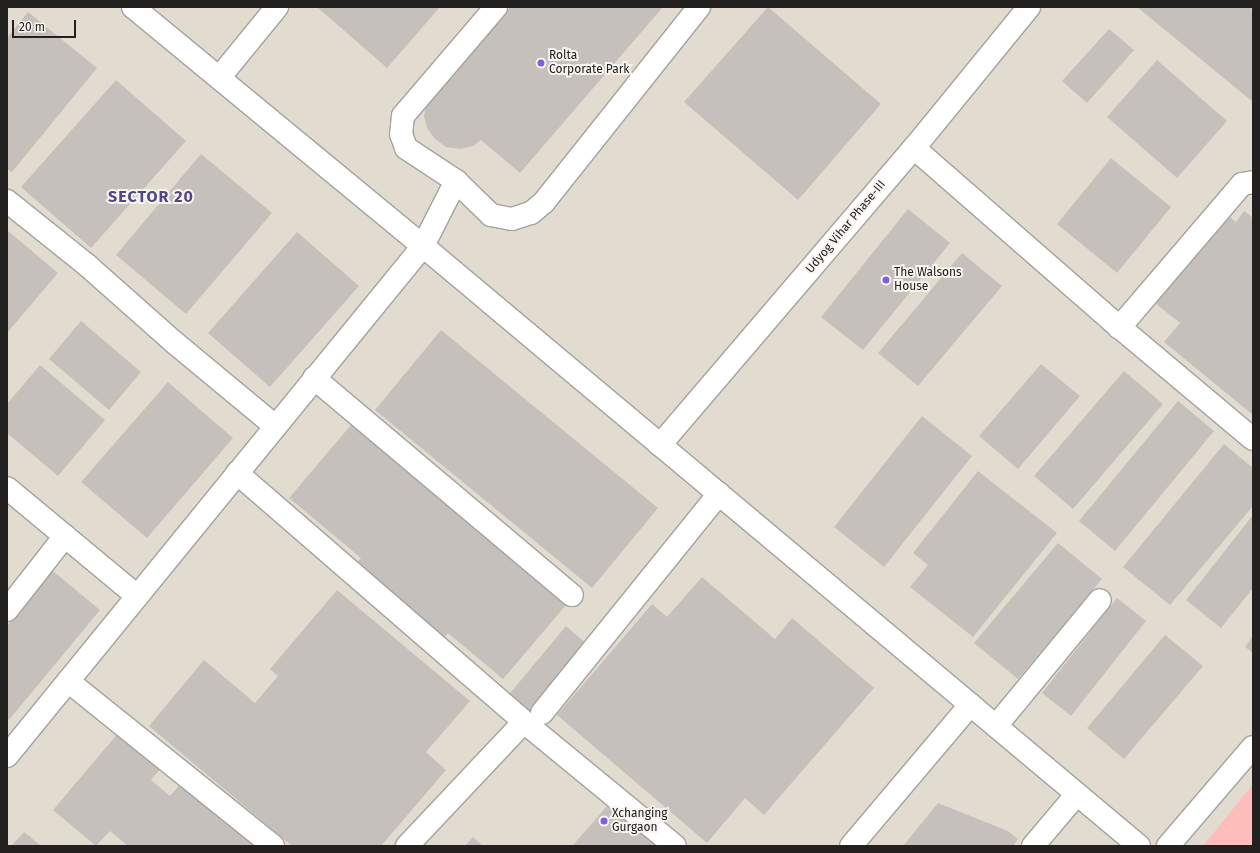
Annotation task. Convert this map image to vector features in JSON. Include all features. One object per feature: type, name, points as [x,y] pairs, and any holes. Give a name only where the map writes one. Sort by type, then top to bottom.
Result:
[{"type":"lane","points":[[133,7],[422,246],[1139,846]]},
{"type":"lane","points":[[219,78],[277,7]]},
{"type":"lane","points":[[496,7],[403,116],[401,134],[406,148],[456,180],[491,215],[512,219],[531,213],[544,202],[699,7]]},
{"type":"lane","name":"Udyog Vihar Phase-III","points":[[660,445],[914,148],[1029,7]]},
{"type":"lane","points":[[914,148],[1119,328],[1253,439]]},
{"type":"lane","points":[[7,756],[422,246],[456,180]]},
{"type":"lane","points":[[1119,328],[1242,184],[1253,182]]},
{"type":"lane","points":[[7,201],[88,266],[175,343],[275,426]]},
{"type":"lane","points":[[314,378],[572,595]]},
{"type":"lane","points":[[237,473],[533,718],[675,846]]},
{"type":"lane","points":[[7,488],[137,596]]},
{"type":"lane","points":[[407,846],[533,718],[719,494]]},
{"type":"lane","points":[[7,610],[66,536]]},
{"type":"lane","points":[[996,726],[1100,600]]},
{"type":"lane","points":[[68,681],[273,846]]},
{"type":"lane","points":[[851,846],[970,705]]},
{"type":"lane","points":[[1168,846],[1253,748]]},
{"type":"lane","points":[[1033,846],[1077,794]]},
{"type":"shaded area","points":[[7,7],[1253,7],[1253,846],[7,846]]},
{"type":"shaded area","points":[[1253,784],[1253,846],[1203,846]]},
{"type":"building","points":[[317,7],[440,7],[387,68]]},
{"type":"building","points":[[510,7],[663,7],[520,173],[481,140],[473,146],[460,149],[446,147],[435,139],[427,128],[424,116],[427,102]]},
{"type":"building","points":[[768,7],[881,104],[798,200],[684,102]]},
{"type":"building","points":[[1137,7],[1249,7],[1253,10],[1253,102]]},
{"type":"building","points":[[28,12],[97,68],[12,172],[7,169],[7,38]]},
{"type":"building","points":[[1109,29],[1134,50],[1087,103],[1062,81]]},
{"type":"building","points":[[1157,60],[1227,121],[1177,178],[1107,117]]},
{"type":"building","points":[[116,80],[186,141],[91,248],[21,187]]},
{"type":"building","points":[[201,154],[272,213],[186,314],[116,255]]},
{"type":"building","points":[[1111,158],[1171,207],[1117,273],[1057,224]]},
{"type":"building","name":"The Walsons House","points":[[908,209],[950,243],[863,350],[821,317]]},
{"type":"building","points":[[1244,211],[1253,218],[1253,415],[1164,342],[1180,323],[1155,303],[1227,215],[1236,222]]},
{"type":"building","points":[[7,230],[58,273],[7,333]]},
{"type":"building","points":[[297,232],[359,286],[270,387],[208,333]]},
{"type":"building","points":[[962,253],[1002,286],[918,386],[878,353]]},
{"type":"building","points":[[81,321],[141,372],[109,410],[49,359]]},
{"type":"building","points":[[441,330],[658,508],[592,588],[375,410]]},
{"type":"building","points":[[1041,364],[1080,396],[1018,469],[979,436]]},
{"type":"building","points":[[40,365],[105,420],[58,476],[7,433],[7,404]]},
{"type":"building","points":[[1124,371],[1163,404],[1073,509],[1034,476]]},
{"type":"building","points":[[168,382],[233,438],[147,538],[81,482]]},
{"type":"building","points":[[1178,401],[1214,431],[1115,551],[1079,521]]},
{"type":"building","points":[[922,416],[972,456],[884,567],[834,527]]},
{"type":"building","points":[[357,418],[572,598],[503,679],[448,633],[440,642],[352,568],[361,558],[289,498]]},
{"type":"building","points":[[1224,444],[1253,468],[1253,506],[1170,605],[1123,567]]},
{"type":"building","points":[[978,471],[1057,533],[973,637],[910,587],[928,565],[913,553]]},
{"type":"building","points":[[1253,515],[1253,588],[1221,628],[1186,600]]},
{"type":"building","points":[[1058,543],[1102,579],[1018,679],[974,643]]},
{"type":"building","points":[[53,571],[100,610],[9,720],[7,718],[7,626]]},
{"type":"building","points":[[702,577],[775,639],[792,618],[874,688],[764,815],[745,798],[707,843],[557,715],[652,604],[667,617]]},
{"type":"building","points":[[337,590],[470,701],[426,752],[446,770],[381,846],[292,846],[149,726],[204,660],[255,703],[278,676],[270,669]]},
{"type":"building","points":[[1117,598],[1146,621],[1071,716],[1042,693]]},
{"type":"building","points":[[566,626],[589,646],[531,717],[507,697]]},
{"type":"building","points":[[1165,635],[1203,666],[1124,759],[1087,728]]},
{"type":"building","points":[[1253,636],[1253,653],[1245,647]]},
{"type":"building","points":[[120,731],[162,767],[151,780],[170,796],[183,781],[259,846],[128,846],[110,831],[96,846],[53,810]]},
{"type":"building","points":[[938,803],[1008,831],[1018,839],[1013,846],[903,846]]},
{"type":"building","points":[[608,805],[656,846],[572,846]]},
{"type":"building","points":[[24,832],[41,846],[11,846]]},
{"type":"building","points":[[473,837],[483,846],[465,846]]},
{"type":"place","name":"Rolta Corporate Park","points":[[541,63]]},
{"type":"place","name":"The Walsons House","points":[[886,280]]},
{"type":"place","name":"Xchanging Gurgaon","points":[[604,821]]},
{"type":"district","name":"SECTOR 20","points":[[151,197]]}]
